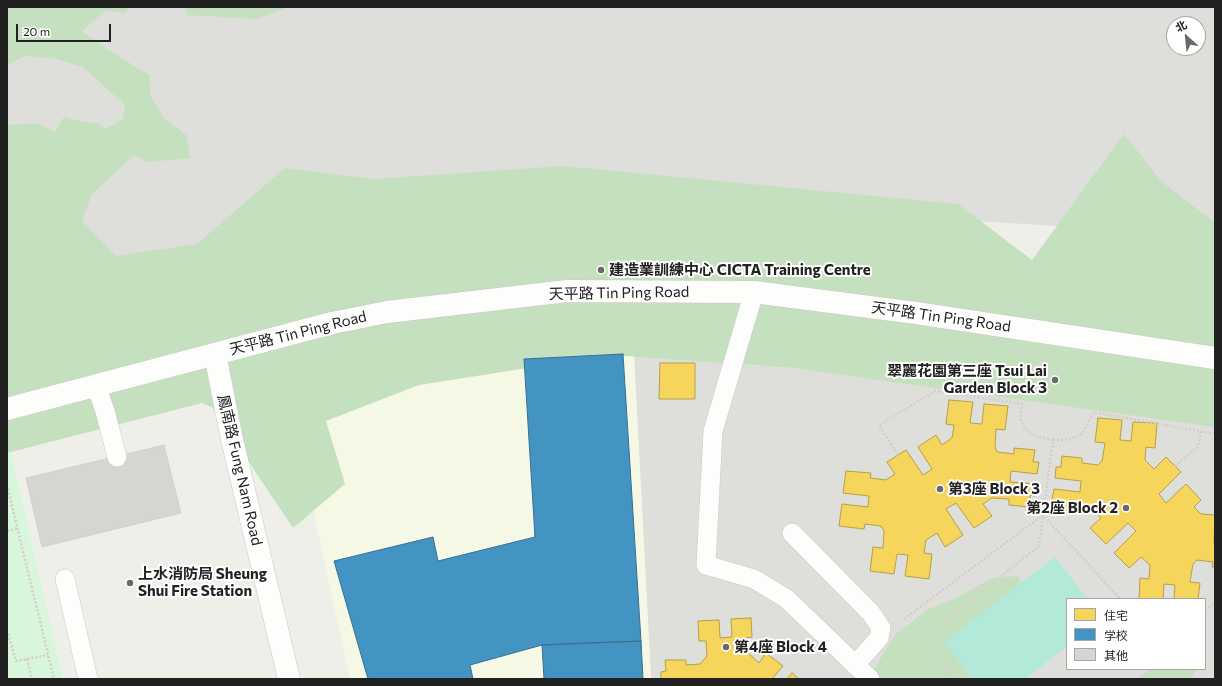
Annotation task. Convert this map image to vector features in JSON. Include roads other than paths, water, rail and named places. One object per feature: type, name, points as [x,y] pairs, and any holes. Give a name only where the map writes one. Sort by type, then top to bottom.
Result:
[{"type":"street","name":"天平路 Tin Ping Road","points":[[7,409],[332,323],[387,312],[560,292],[754,292],[916,313],[1215,358]]},
{"type":"street","name":"鳳南路 Fung Nam Road","points":[[215,354],[231,435],[289,679]]},
{"type":"lane","points":[[754,292],[713,431],[706,565],[754,579],[787,599],[870,679]]},
{"type":"lane","points":[[96,385],[117,457]]},
{"type":"lane","points":[[792,533],[871,613],[881,628],[879,638],[855,665]]},
{"type":"lane","points":[[65,579],[88,679]]},
{"type":"place","name":"建造業訓練中心 CICTA Training Centre","points":[[601,270]]},
{"type":"place","name":"翠麗花園第三座 Tsui Lai Garden Block 3","points":[[1055,380]]},
{"type":"place","name":"第3座 Block 3","points":[[940,489]]},
{"type":"place","name":"第2座 Block 2","points":[[1126,508]]},
{"type":"place","name":"上水消防局 Sheung Shui Fire Station","points":[[130,583]]},
{"type":"place","name":"第4座 Block 4","points":[[726,647]]}]
